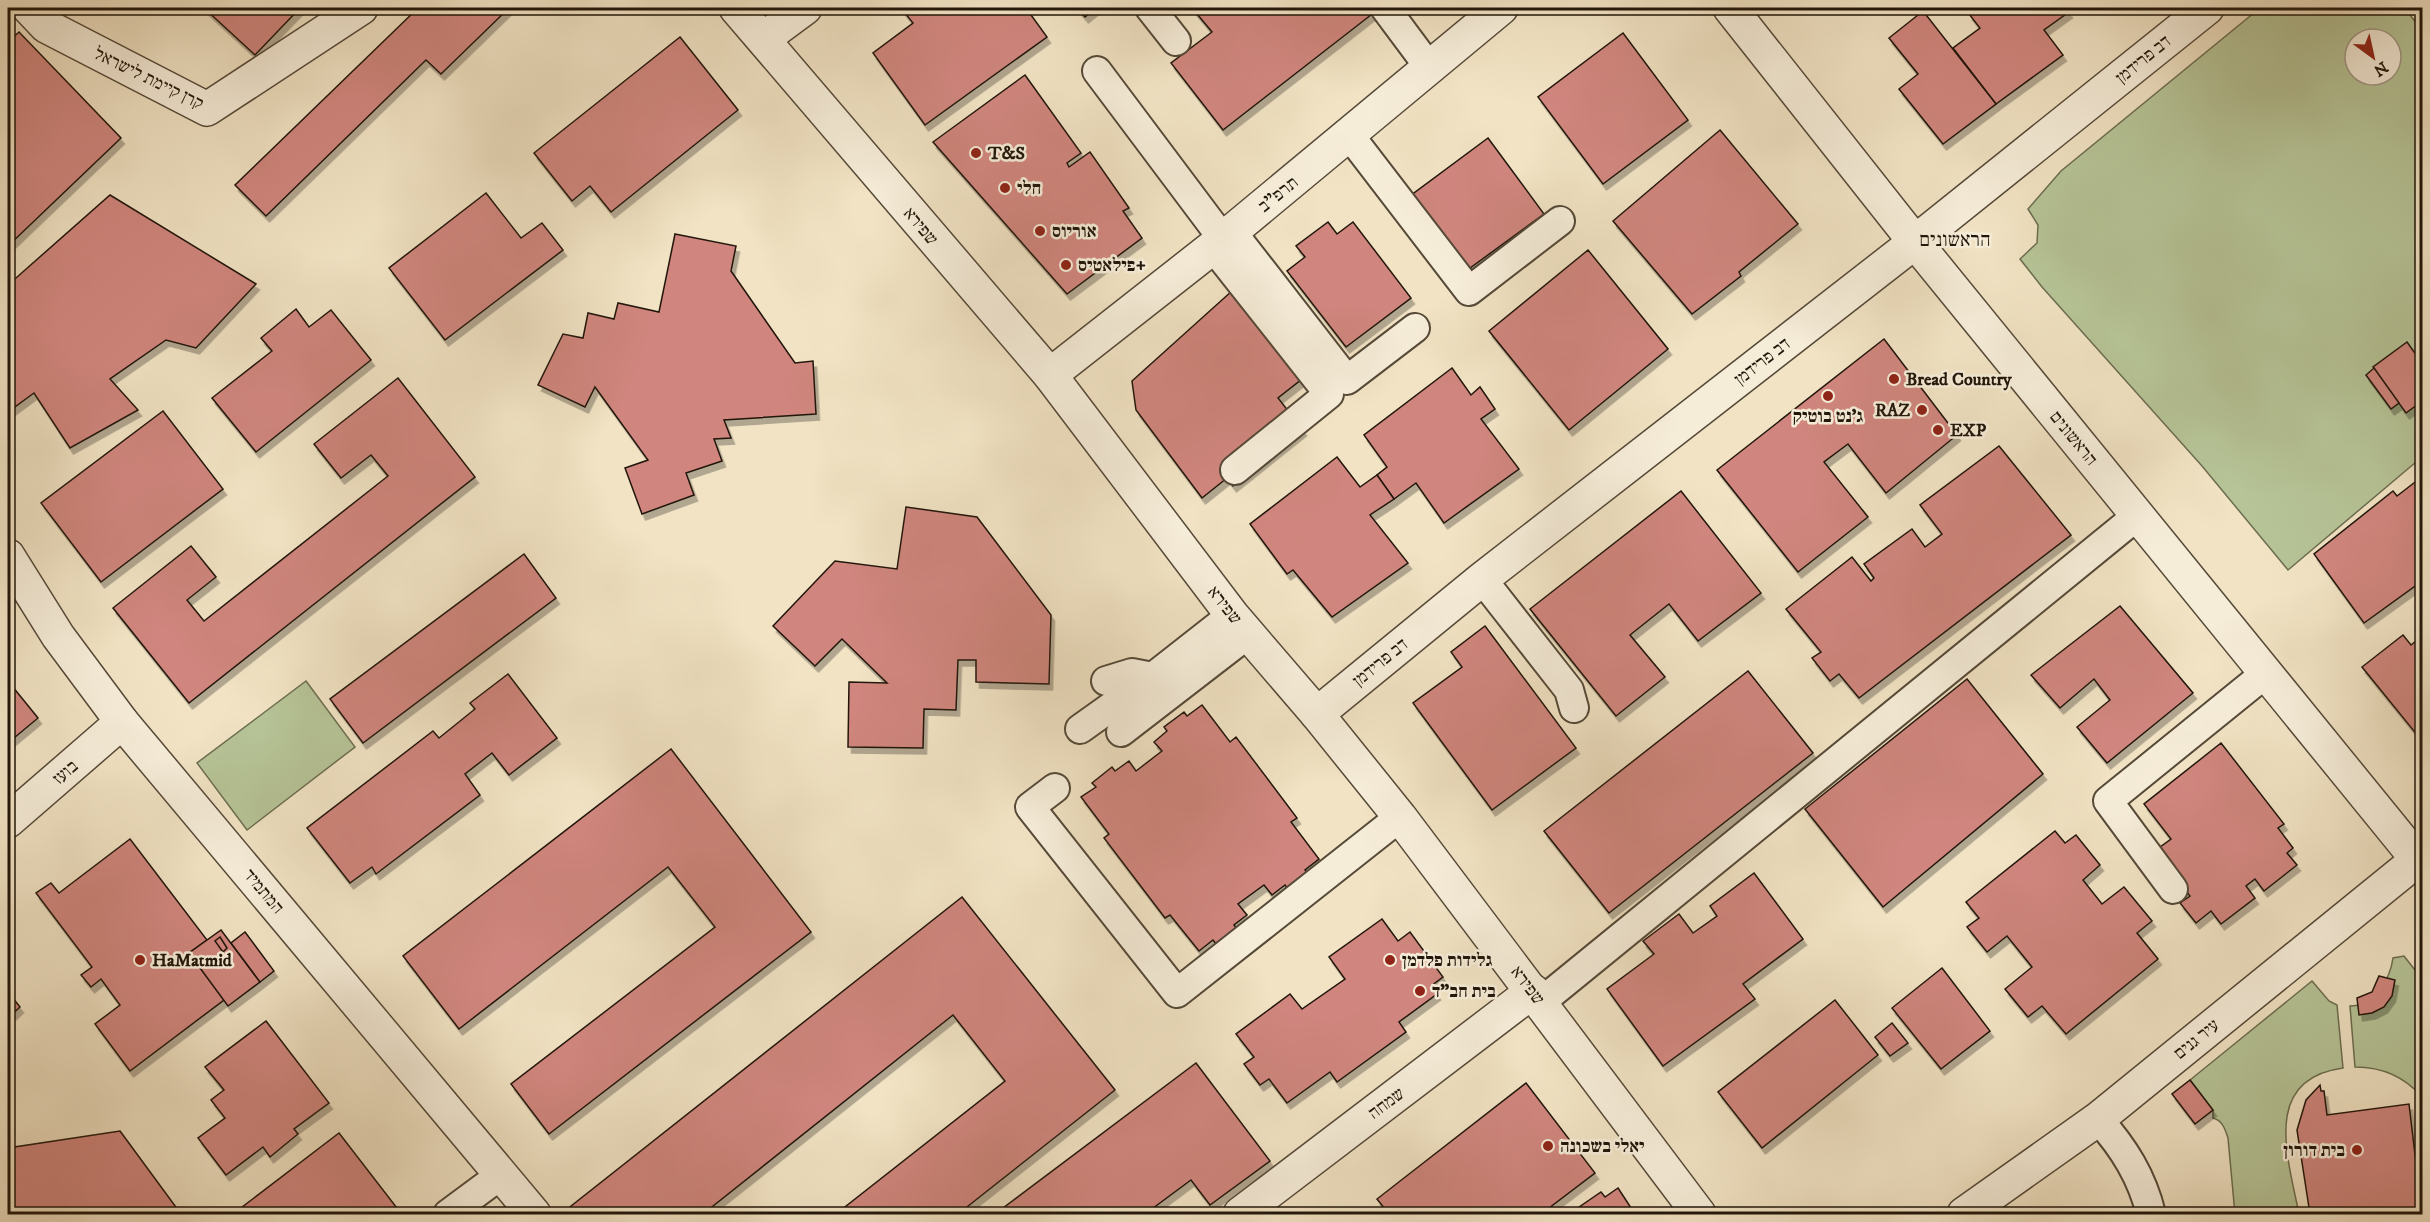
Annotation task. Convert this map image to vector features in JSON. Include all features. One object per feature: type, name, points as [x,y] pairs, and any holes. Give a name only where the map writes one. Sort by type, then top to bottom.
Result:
[{"type":"street","name":"קרן קיימת לישראל","points":[[29,8],[45,26],[207,109],[361,8]]},
{"type":"street","name":"שפירא","points":[[736,8],[1050,375],[1240,625],[1317,714],[1400,817],[1699,1215]]},
{"type":"street","points":[[764,39],[805,8]]},
{"type":"street","name":"תרפ\"ב","points":[[1050,375],[1350,136],[1501,8]]},
{"type":"street","name":"הראשונים","points":[[1730,8],[1915,242],[2137,516],[2421,860]]},
{"type":"street","name":"דב פרידמן","points":[[1317,714],[1482,579],[1915,242],[2207,8]]},
{"type":"street","name":"המתמיד","points":[[8,556],[58,636],[122,722],[534,1215]]},
{"type":"street","name":"בועז","points":[[8,821],[122,722]]},
{"type":"street","name":"עיר גנים","points":[[1964,1215],[2098,1119],[2421,860]]},
{"type":"street","name":"שמחה","points":[[1240,1215],[1537,997]]},
{"type":"lane","points":[[1150,8],[1176,40]]},
{"type":"lane","points":[[1385,8],[1429,67]]},
{"type":"lane","points":[[1097,71],[1223,239],[1329,394],[1235,470]]},
{"type":"lane","points":[[1350,136],[1469,291],[1560,221]]},
{"type":"lane","points":[[1223,239],[1347,380],[1415,328]]},
{"type":"lane","points":[[1537,997],[2137,516]]},
{"type":"lane","points":[[1482,579],[1569,690],[1574,708]]},
{"type":"lane","points":[[1080,729],[1153,677],[1240,625]]},
{"type":"lane","points":[[1120,732],[1240,625]]},
{"type":"lane","points":[[1106,681],[1132,673],[1153,677]]},
{"type":"lane","points":[[2173,889],[2108,801],[2266,673]]},
{"type":"lane","points":[[1055,788],[1030,807],[1176,993],[1400,817]]},
{"type":"lane","points":[[2098,1119],[2119,1142],[2144,1185],[2151,1215]]},
{"type":"lane","points":[[448,1215],[502,1174]]},
{"type":"green space","points":[[2260,8],[2405,8],[2422,31],[2422,419],[2419,422],[2422,427],[2422,457],[2288,570],[2202,466],[2042,287],[2020,259],[2037,243],[2038,225],[2028,209],[2061,171]]},
{"type":"green space","points":[[306,681],[355,747],[247,830],[197,763]]},
{"type":"green space","points":[[2404,956],[2422,979],[2422,1097],[2408,1083],[2392,1074],[2365,1067],[2355,1067],[2350,1006],[2359,1005],[2373,997],[2384,983],[2393,958]]},
{"type":"green space","points":[[2312,981],[2329,1001],[2337,1005],[2343,1068],[2317,1075],[2300,1088],[2290,1104],[2286,1124],[2286,1146],[2299,1214],[2235,1214],[2228,1138],[2225,1129],[2213,1118],[2213,1110],[2190,1080]]},
{"type":"building","points":[[204,8],[300,8],[255,55]]},
{"type":"building","points":[[418,8],[509,8],[441,74],[426,60],[266,216],[235,185]]},
{"type":"building","points":[[901,8],[1026,8],[1047,37],[925,125],[873,53],[913,23]]},
{"type":"building","points":[[1077,8],[1096,8],[1085,17]]},
{"type":"building","points":[[1192,8],[1373,8],[1376,11],[1223,130],[1171,63],[1212,32]]},
{"type":"building","points":[[1979,8],[2065,8],[2069,12],[2044,30],[2063,55],[1996,104],[1953,48],[1980,28],[1969,14]]},
{"type":"building","points":[[1923,11],[1996,104],[1943,144],[1899,89],[1918,74],[1889,38]]},
{"type":"building","points":[[19,32],[121,138],[8,246],[8,42]]},
{"type":"building","points":[[1623,33],[1688,120],[1603,184],[1538,97]]},
{"type":"building","points":[[680,37],[738,110],[611,212],[590,186],[572,201],[534,153]]},
{"type":"building","points":[[1025,75],[1081,153],[1067,163],[1069,167],[1090,152],[1129,208],[1123,211],[1142,238],[1067,294],[933,142]]},
{"type":"building","points":[[1720,130],[1798,224],[1739,272],[1741,276],[1692,314],[1613,221]]},
{"type":"building","points":[[1488,138],[1544,214],[1466,271],[1410,196]]},
{"type":"building","points":[[486,193],[521,238],[542,223],[563,250],[445,340],[389,268]]},
{"type":"building","points":[[110,195],[256,284],[196,348],[166,340],[110,379],[138,410],[70,448],[34,393],[8,412],[8,285]]},
{"type":"building","points":[[1328,222],[1337,234],[1353,222],[1411,298],[1346,347],[1287,271],[1305,257],[1296,246]]},
{"type":"building","points":[[675,234],[736,246],[731,271],[795,363],[813,361],[816,414],[724,420],[731,438],[714,439],[722,461],[686,473],[694,495],[642,514],[625,468],[648,460],[595,387],[585,407],[538,385],[563,334],[583,338],[588,313],[614,319],[618,303],[659,312]]},
{"type":"building","points":[[1588,250],[1668,349],[1569,430],[1489,331]]},
{"type":"building","points":[[1233,290],[1302,379],[1278,398],[1303,430],[1233,486],[1227,478],[1202,498],[1136,410],[1132,381]]},
{"type":"building","points":[[296,309],[309,327],[331,310],[371,360],[256,452],[212,398],[272,351],[261,338]]},
{"type":"building","points":[[1884,339],[1957,435],[1886,493],[1848,444],[1824,462],[1868,517],[1798,572],[1717,470]]},
{"type":"building","points":[[2407,342],[2422,363],[2422,401],[2406,413],[2373,367]]},
{"type":"building","points":[[1452,368],[1471,395],[1480,387],[1495,409],[1481,419],[1519,469],[1444,523],[1416,483],[1394,499],[1377,475],[1387,467],[1364,435]]},
{"type":"building","points":[[2374,368],[2399,403],[2391,409],[2366,375]]},
{"type":"building","points":[[398,378],[475,477],[189,703],[113,608],[191,546],[216,577],[187,600],[204,621],[388,476],[371,455],[341,478],[314,444]]},
{"type":"building","points":[[163,411],[223,489],[101,582],[41,503]]},
{"type":"building","points":[[1999,446],[2071,535],[1859,698],[1839,674],[1830,681],[1812,658],[1821,652],[1786,609],[1852,557],[1871,581],[1874,578],[1864,564],[1912,529],[1925,547],[1942,534],[1920,505]]},
{"type":"building","points":[[1337,457],[1360,487],[1377,475],[1394,499],[1370,515],[1408,563],[1332,617],[1293,570],[1287,574],[1250,524]]},
{"type":"building","points":[[2419,479],[2422,484],[2422,581],[2364,623],[2314,554],[2393,491],[2397,496]]},
{"type":"building","points":[[1681,491],[1761,593],[1698,641],[1669,604],[1630,635],[1665,677],[1616,716],[1530,609]]},
{"type":"building","points":[[906,507],[977,517],[1051,615],[1049,684],[976,682],[976,660],[958,660],[956,710],[924,709],[923,748],[848,747],[849,682],[887,683],[842,639],[815,666],[773,626],[835,561],[897,569]]},
{"type":"building","points":[[524,554],[556,598],[363,743],[330,699]]},
{"type":"building","points":[[2120,606],[2193,693],[2107,763],[2077,727],[2110,700],[2094,679],[2060,708],[2031,675]]},
{"type":"building","points":[[1485,626],[1576,748],[1492,810],[1413,703],[1462,667],[1451,652]]},
{"type":"building","points":[[2403,635],[2411,645],[2422,636],[2422,741],[2362,667]]},
{"type":"building","points":[[1748,671],[1813,753],[1609,913],[1544,831]]},
{"type":"building","points":[[508,674],[557,738],[509,775],[492,753],[465,774],[480,795],[376,874],[372,867],[350,883],[307,828],[433,731],[439,738],[475,709],[470,703]]},
{"type":"building","points":[[1967,679],[2043,774],[1883,907],[1805,809]]},
{"type":"building","points":[[8,681],[38,718],[8,743]]},
{"type":"building","points":[[1202,705],[1230,742],[1236,737],[1297,818],[1291,822],[1319,859],[1305,870],[1308,874],[1288,889],[1285,885],[1272,895],[1264,885],[1238,904],[1247,915],[1234,925],[1237,929],[1216,944],[1213,940],[1199,951],[1170,915],[1165,918],[1104,838],[1109,834],[1081,797],[1096,787],[1092,783],[1112,767],[1115,771],[1129,761],[1136,771],[1162,751],[1154,742],[1167,731],[1164,727],[1184,712],[1187,716]]},
{"type":"building","points":[[2221,743],[2284,824],[2278,828],[2293,848],[2287,853],[2297,865],[2264,891],[2255,879],[2246,886],[2255,898],[2221,924],[2211,911],[2196,923],[2180,903],[2190,896],[2172,872],[2145,858],[2171,839],[2144,804]]},
{"type":"building","points":[[671,749],[811,932],[549,1134],[511,1084],[715,927],[668,867],[459,1029],[403,956]]},
{"type":"building","points":[[2055,831],[2065,843],[2076,835],[2100,865],[2083,880],[2102,904],[2124,887],[2152,921],[2137,933],[2158,959],[2066,1034],[2042,1006],[2028,1017],[2005,989],[2032,967],[2007,936],[1987,952],[1967,927],[1979,918],[1966,902]]},
{"type":"building","name":"HaMatmid","points":[[130,839],[207,940],[189,953],[224,1000],[130,1071],[95,1024],[120,1005],[101,979],[91,987],[81,975],[92,967],[36,893],[51,883],[59,893]]},
{"type":"building","points":[[1754,873],[1803,939],[1743,984],[1755,999],[1663,1066],[1607,989],[1654,954],[1643,941],[1679,914],[1693,933],[1717,916],[1710,906]]},
{"type":"building","points":[[962,897],[1115,1090],[958,1214],[836,1214],[1005,1081],[953,1015],[703,1214],[561,1214]]},
{"type":"building","points":[[1382,919],[1398,941],[1410,932],[1443,977],[1431,986],[1437,994],[1399,1022],[1406,1032],[1337,1082],[1330,1072],[1287,1103],[1269,1079],[1260,1085],[1244,1064],[1254,1057],[1236,1034],[1290,994],[1302,1009],[1345,979],[1329,957]]},
{"type":"building","points":[[221,930],[260,982],[228,1006],[189,953]]},
{"type":"building","points":[[245,932],[274,971],[260,982],[231,943]]},
{"type":"building","points":[[220,937],[227,948],[223,952],[215,941]]},
{"type":"building","points":[[1942,968],[1990,1031],[1941,1069],[1892,1008]]},
{"type":"building","points":[[2379,976],[2395,980],[2392,996],[2384,1007],[2372,1013],[2359,1015],[2357,998],[2372,992]]},
{"type":"building","points":[[8,992],[20,1007],[8,1018]]},
{"type":"building","points":[[1835,1000],[1878,1055],[1762,1148],[1718,1092]]},
{"type":"building","points":[[266,1021],[329,1103],[294,1129],[298,1134],[270,1157],[263,1147],[226,1175],[198,1138],[225,1118],[211,1100],[224,1090],[205,1067]]},
{"type":"building","points":[[1892,1023],[1908,1043],[1890,1056],[1875,1037]]},
{"type":"building","points":[[1196,1063],[1270,1161],[1210,1205],[1191,1180],[1145,1214],[995,1214]]},
{"type":"building","points":[[2190,1080],[2213,1110],[2195,1124],[2172,1094]]},
{"type":"building","points":[[1526,1083],[1595,1173],[1541,1214],[1389,1214],[1377,1199]]},
{"type":"building","name":"בית דורון","points":[[2320,1085],[2321,1091],[2324,1091],[2327,1115],[2409,1104],[2422,1214],[2310,1214],[2297,1130],[2306,1100]]},
{"type":"building","points":[[120,1131],[181,1214],[8,1214],[8,1148]]},
{"type":"building","points":[[339,1133],[400,1212],[396,1214],[233,1214]]},
{"type":"building","points":[[1618,1188],[1635,1214],[1569,1214],[1601,1192],[1605,1197]]},
{"type":"place","name":"T&S","points":[[976,153]]},
{"type":"place","name":"חלי","points":[[1005,188]]},
{"type":"place","name":"אוריוס","points":[[1040,231]]},
{"type":"place","name":"פילאטיס+","points":[[1066,265]]},
{"type":"place","name":"Bread Country","points":[[1894,379]]},
{"type":"place","name":"ג'נט בוטיק","points":[[1828,396]]},
{"type":"place","name":"RAZ","points":[[1922,410]]},
{"type":"place","name":"EXP","points":[[1938,430]]},
{"type":"place","name":"HaMatmid","points":[[140,960]]},
{"type":"place","name":"גלידות פלדמן","points":[[1390,960]]},
{"type":"place","name":"בית חב\"ד","points":[[1420,991]]},
{"type":"place","name":"יאלי בשכונה","points":[[1548,1146]]},
{"type":"place","name":"בית דורון","points":[[2357,1150]]},
{"type":"district","name":"הראשונים","points":[[1955,239]]}]
